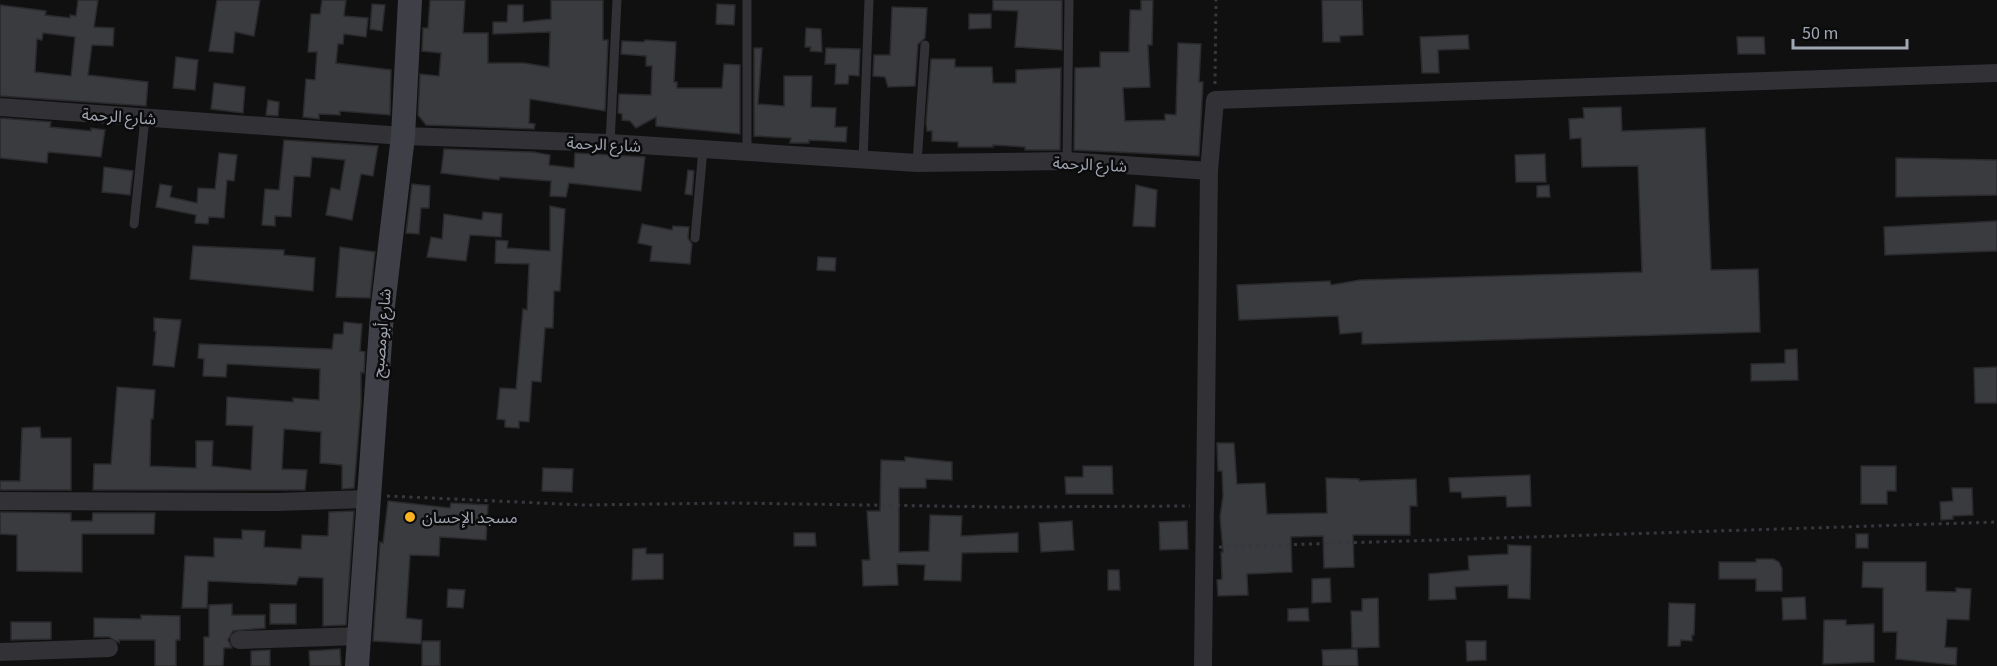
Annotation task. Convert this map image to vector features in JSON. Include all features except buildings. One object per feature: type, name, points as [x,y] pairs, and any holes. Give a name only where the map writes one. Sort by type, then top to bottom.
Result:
[{"type":"street","name":"شارع أبومصبح","points":[[357,666],[367,499],[382,314],[403,136],[410,0]]},
{"type":"street","points":[[1203,666],[1209,171],[1215,100],[1997,73]]},
{"type":"street","name":"شارع الرحمة","points":[[0,107],[403,136],[610,143],[917,163],[1067,161],[1209,171]]},
{"type":"street","points":[[0,501],[277,502],[367,499]]},
{"type":"street","points":[[239,640],[360,636]]},
{"type":"street","points":[[0,652],[109,648]]},
{"type":"lane","points":[[610,143],[617,0]]},
{"type":"lane","points":[[747,0],[747,152]]},
{"type":"lane","points":[[863,160],[869,0]]},
{"type":"lane","points":[[1067,161],[1069,0]]},
{"type":"lane","points":[[917,163],[925,45]]},
{"type":"lane","points":[[134,224],[145,118]]},
{"type":"lane","points":[[695,238],[703,149]]},
{"type":"path","points":[[1215,100],[1216,0]]},
{"type":"path","points":[[367,499],[384,496],[583,505],[733,502],[1000,507],[1206,506]]},
{"type":"path","points":[[1206,548],[1997,522]]},
{"type":"place","name":"مسجد الإحسان","points":[[410,517]]}]
